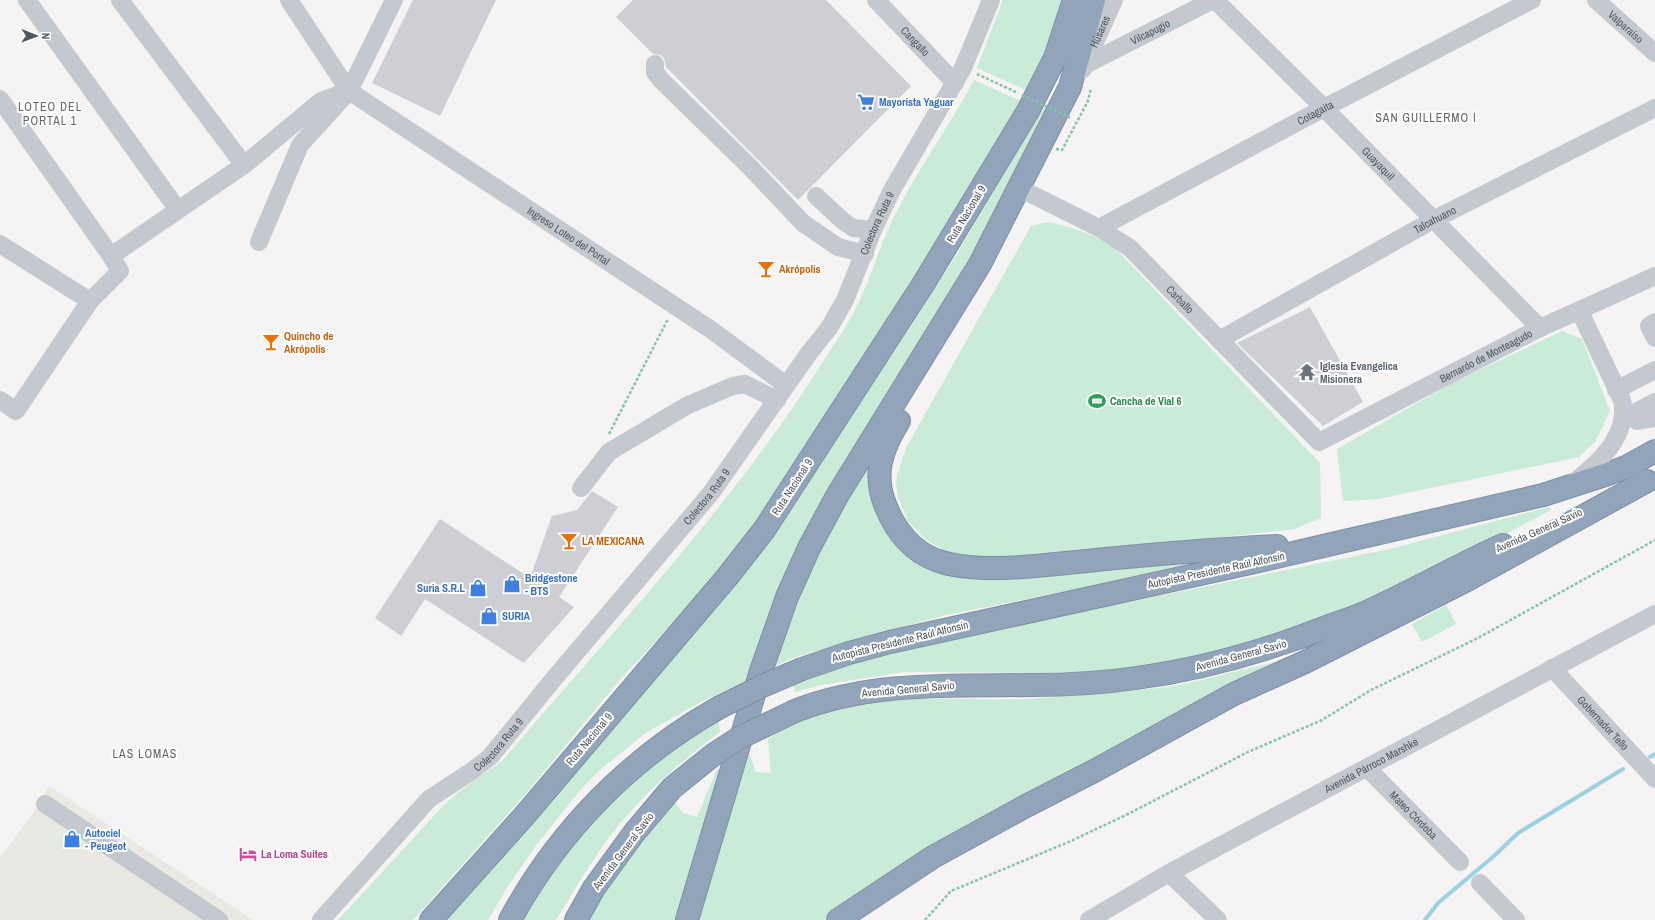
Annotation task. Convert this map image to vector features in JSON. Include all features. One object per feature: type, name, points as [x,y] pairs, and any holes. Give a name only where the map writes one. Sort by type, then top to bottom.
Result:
[{"type":"highway","name":"Ruta Nacional 9","points":[[431,920],[525,815],[728,576],[764,530],[924,283],[1028,111],[1055,58],[1074,0]]},
{"type":"highway","points":[[687,920],[761,671],[787,597],[809,548],[837,496],[980,264],[1070,87],[1094,0]]},
{"type":"highway","points":[[980,264],[971,295],[957,323],[896,425],[883,451],[879,473],[882,499],[895,526],[916,549],[934,560],[946,564],[971,567],[1029,566],[1209,549],[1336,543],[1486,509],[1567,488],[1605,476],[1626,467],[1655,450]]},
{"type":"highway","points":[[838,920],[933,857],[1026,806],[1096,770],[1234,694],[1305,662],[1467,580],[1651,479]]},
{"type":"highway","name":"Avenida General Savio","points":[[576,920],[594,888],[634,833],[672,788],[713,755],[739,738],[795,711],[824,701],[866,692],[923,686],[1035,685],[1100,682],[1168,674],[1244,656],[1295,640],[1366,612],[1475,558],[1651,479]]},
{"type":"highway","name":"Autopista Presidente Raúl Alfonsín","points":[[510,920],[539,870],[576,824],[601,797],[646,756],[665,741],[720,707],[760,687],[802,669],[849,653],[890,642],[1336,543]]},
{"type":"street","points":[[27,0],[178,210]]},
{"type":"street","points":[[120,0],[244,165]]},
{"type":"street","points":[[289,0],[349,90]]},
{"type":"street","points":[[259,242],[300,145],[349,90],[394,0]]},
{"type":"street","name":"Cangallo","points":[[876,0],[892,7],[955,83]]},
{"type":"street","name":"Colectora Ruta 9","points":[[321,920],[429,799],[481,765],[499,747],[552,681],[711,493],[809,353],[829,328],[845,300],[865,254],[873,230],[892,190],[955,83],[969,56],[991,0]]},
{"type":"street","name":"Húsares","points":[[1087,64],[1114,0]]},
{"type":"street","name":"Vilcapugio","points":[[1087,64],[1214,0]]},
{"type":"street","name":"Guayaquil","points":[[1214,0],[1324,108],[1540,328]]},
{"type":"street","name":"Cotagaita","points":[[1099,228],[1324,108],[1532,0]]},
{"type":"street","name":"Valparaíso","points":[[1596,0],[1655,53]]},
{"type":"street","points":[[655,64],[655,72],[661,80],[750,167],[803,223],[838,247],[865,254]]},
{"type":"street","points":[[1070,87],[1087,64]]},
{"type":"street","points":[[111,256],[244,165],[320,101],[349,90]]},
{"type":"street","name":"Ingreso Loteo del Portal","points":[[349,90],[710,329],[781,393]]},
{"type":"street","points":[[0,99],[111,256],[120,271],[90,301],[16,411],[0,400]]},
{"type":"street","name":"Talcahuano","points":[[1219,340],[1433,220],[1655,108]]},
{"type":"street","name":"Carballo","points":[[1019,188],[1120,240],[1136,254],[1319,442]]},
{"type":"street","points":[[816,196],[842,221],[853,228],[873,230]]},
{"type":"street","points":[[0,244],[90,301]]},
{"type":"street","name":"Bernardo de Monteagudo","points":[[1319,442],[1540,328],[1655,276]]},
{"type":"street","points":[[1579,310],[1624,411]]},
{"type":"street","points":[[1567,488],[1589,471],[1603,456],[1624,411],[1655,370]]},
{"type":"street","points":[[1624,411],[1655,383]]},
{"type":"street","points":[[581,488],[609,452],[688,405],[734,386],[745,384],[781,393]]},
{"type":"street","points":[[1624,411],[1655,392]]},
{"type":"street","points":[[1624,411],[1655,402]]},
{"type":"street","points":[[1624,411],[1655,418]]},
{"type":"street","name":"Avenida Párroco Marshke","points":[[1089,920],[1169,873],[1655,614]]},
{"type":"street","name":"Gobernador Tello","points":[[1552,668],[1655,778]]},
{"type":"street","name":"Mateo Córdoba","points":[[1367,768],[1460,862]]},
{"type":"street","points":[[45,804],[219,920]]},
{"type":"street","points":[[1169,873],[1218,920]]},
{"type":"street","points":[[1480,883],[1516,920]]},
{"type":"path","points":[[977,74],[1071,118],[1068,124]]},
{"type":"path","points":[[1059,142],[1056,149],[1062,150],[1088,101],[1091,88]]},
{"type":"path","points":[[606,439],[675,306]]},
{"type":"path","points":[[925,920],[951,891],[1071,841],[1128,814],[1248,752],[1322,720],[1371,690],[1478,638],[1655,540]]},
{"type":"shaded area","name":"Autociel - Peugeot","points":[[49,786],[253,920],[0,920],[0,858],[29,819]]},
{"type":"green space","points":[[1003,0],[1063,0],[1046,58],[1028,91],[977,68]]},
{"type":"green space","points":[[974,80],[1023,102],[898,307],[743,542],[705,590],[623,676],[528,791],[413,920],[338,920],[443,806],[460,791],[502,761],[629,615],[751,466],[789,414],[850,320],[862,296],[899,206]]},
{"type":"green space","points":[[1048,102],[1040,128],[748,679],[701,702],[647,732],[601,769],[581,789],[535,847],[508,886],[488,920],[446,920],[773,534],[910,328],[957,254],[1033,124]]},
{"type":"green space","points":[[1048,222],[1084,232],[1117,250],[1320,463],[1321,518],[1294,529],[1053,556],[995,558],[954,555],[926,540],[908,521],[898,497],[896,485],[897,475],[906,448],[1031,226]]},
{"type":"green space","points":[[1562,331],[1582,339],[1610,411],[1595,442],[1579,457],[1378,499],[1343,501],[1337,449],[1452,383]]},
{"type":"green space","points":[[870,464],[922,562],[1124,568],[1236,560],[1107,583],[946,615],[802,655],[774,666],[806,583],[835,521]]},
{"type":"green space","points":[[1549,507],[1551,510],[1433,573],[1263,644],[1123,671],[1045,673],[905,672],[821,685],[795,692],[792,682],[857,660],[984,628],[1124,603],[1390,549]]},
{"type":"green space","points":[[1446,605],[1456,624],[1422,642],[1412,624]]},
{"type":"green space","points":[[1283,661],[1110,749],[1002,809],[844,905],[823,920],[699,920],[721,848],[743,758],[750,755],[756,772],[771,773],[768,739],[794,724],[840,709],[889,701],[934,699],[1027,699],[1167,687]]},
{"type":"green space","points":[[718,718],[720,732],[663,779],[620,823],[591,864],[556,920],[523,920],[548,879],[592,821],[643,773],[680,744]]},
{"type":"green space","points":[[724,768],[677,920],[588,920],[637,844],[674,801],[683,813],[697,817],[717,769]]},
{"type":"building","points":[[413,0],[496,0],[440,116],[372,83]]},
{"type":"building","points":[[633,0],[826,0],[911,86],[798,200],[666,67],[664,58],[660,55],[653,54],[616,17]]},
{"type":"building","name":"Iglesia Evangelica Misionera","points":[[1310,307],[1363,402],[1323,426],[1237,343]]},
{"type":"building","points":[[592,491],[618,507],[559,597],[574,607],[524,663],[425,599],[401,636],[375,618],[440,519],[530,578],[552,516],[577,510]]},
{"type":"waterway","points":[[1650,757],[1655,754]]},
{"type":"waterway","points":[[1425,920],[1438,903],[1494,856],[1518,833],[1623,769]]},
{"type":"place","name":"Mayorista Yaguar","points":[[866,102]]},
{"type":"place","name":"Akrópolis","points":[[766,269]]},
{"type":"place","name":"Quincho de Akrópolis","points":[[271,342]]},
{"type":"place","name":"Iglesia Evangelica Misionera","points":[[1307,372]]},
{"type":"place","name":"Cancha de Vial 6","points":[[1097,401]]},
{"type":"place","name":"LA MEXICANA","points":[[569,541]]},
{"type":"place","name":"Bridgestone - BTS","points":[[512,584]]},
{"type":"place","name":"Suria S.R.L","points":[[478,588]]},
{"type":"place","name":"SURIA","points":[[489,616]]},
{"type":"place","name":"Autociel - Peugeot","points":[[72,839]]},
{"type":"place","name":"La Loma Suites","points":[[248,854]]},
{"type":"district","name":"LOTEO DEL PORTAL 1","points":[[50,114]]},
{"type":"district","name":"SAN GUILLERMO I","points":[[1426,118]]},
{"type":"district","name":"LAS LOMAS","points":[[145,754]]}]
